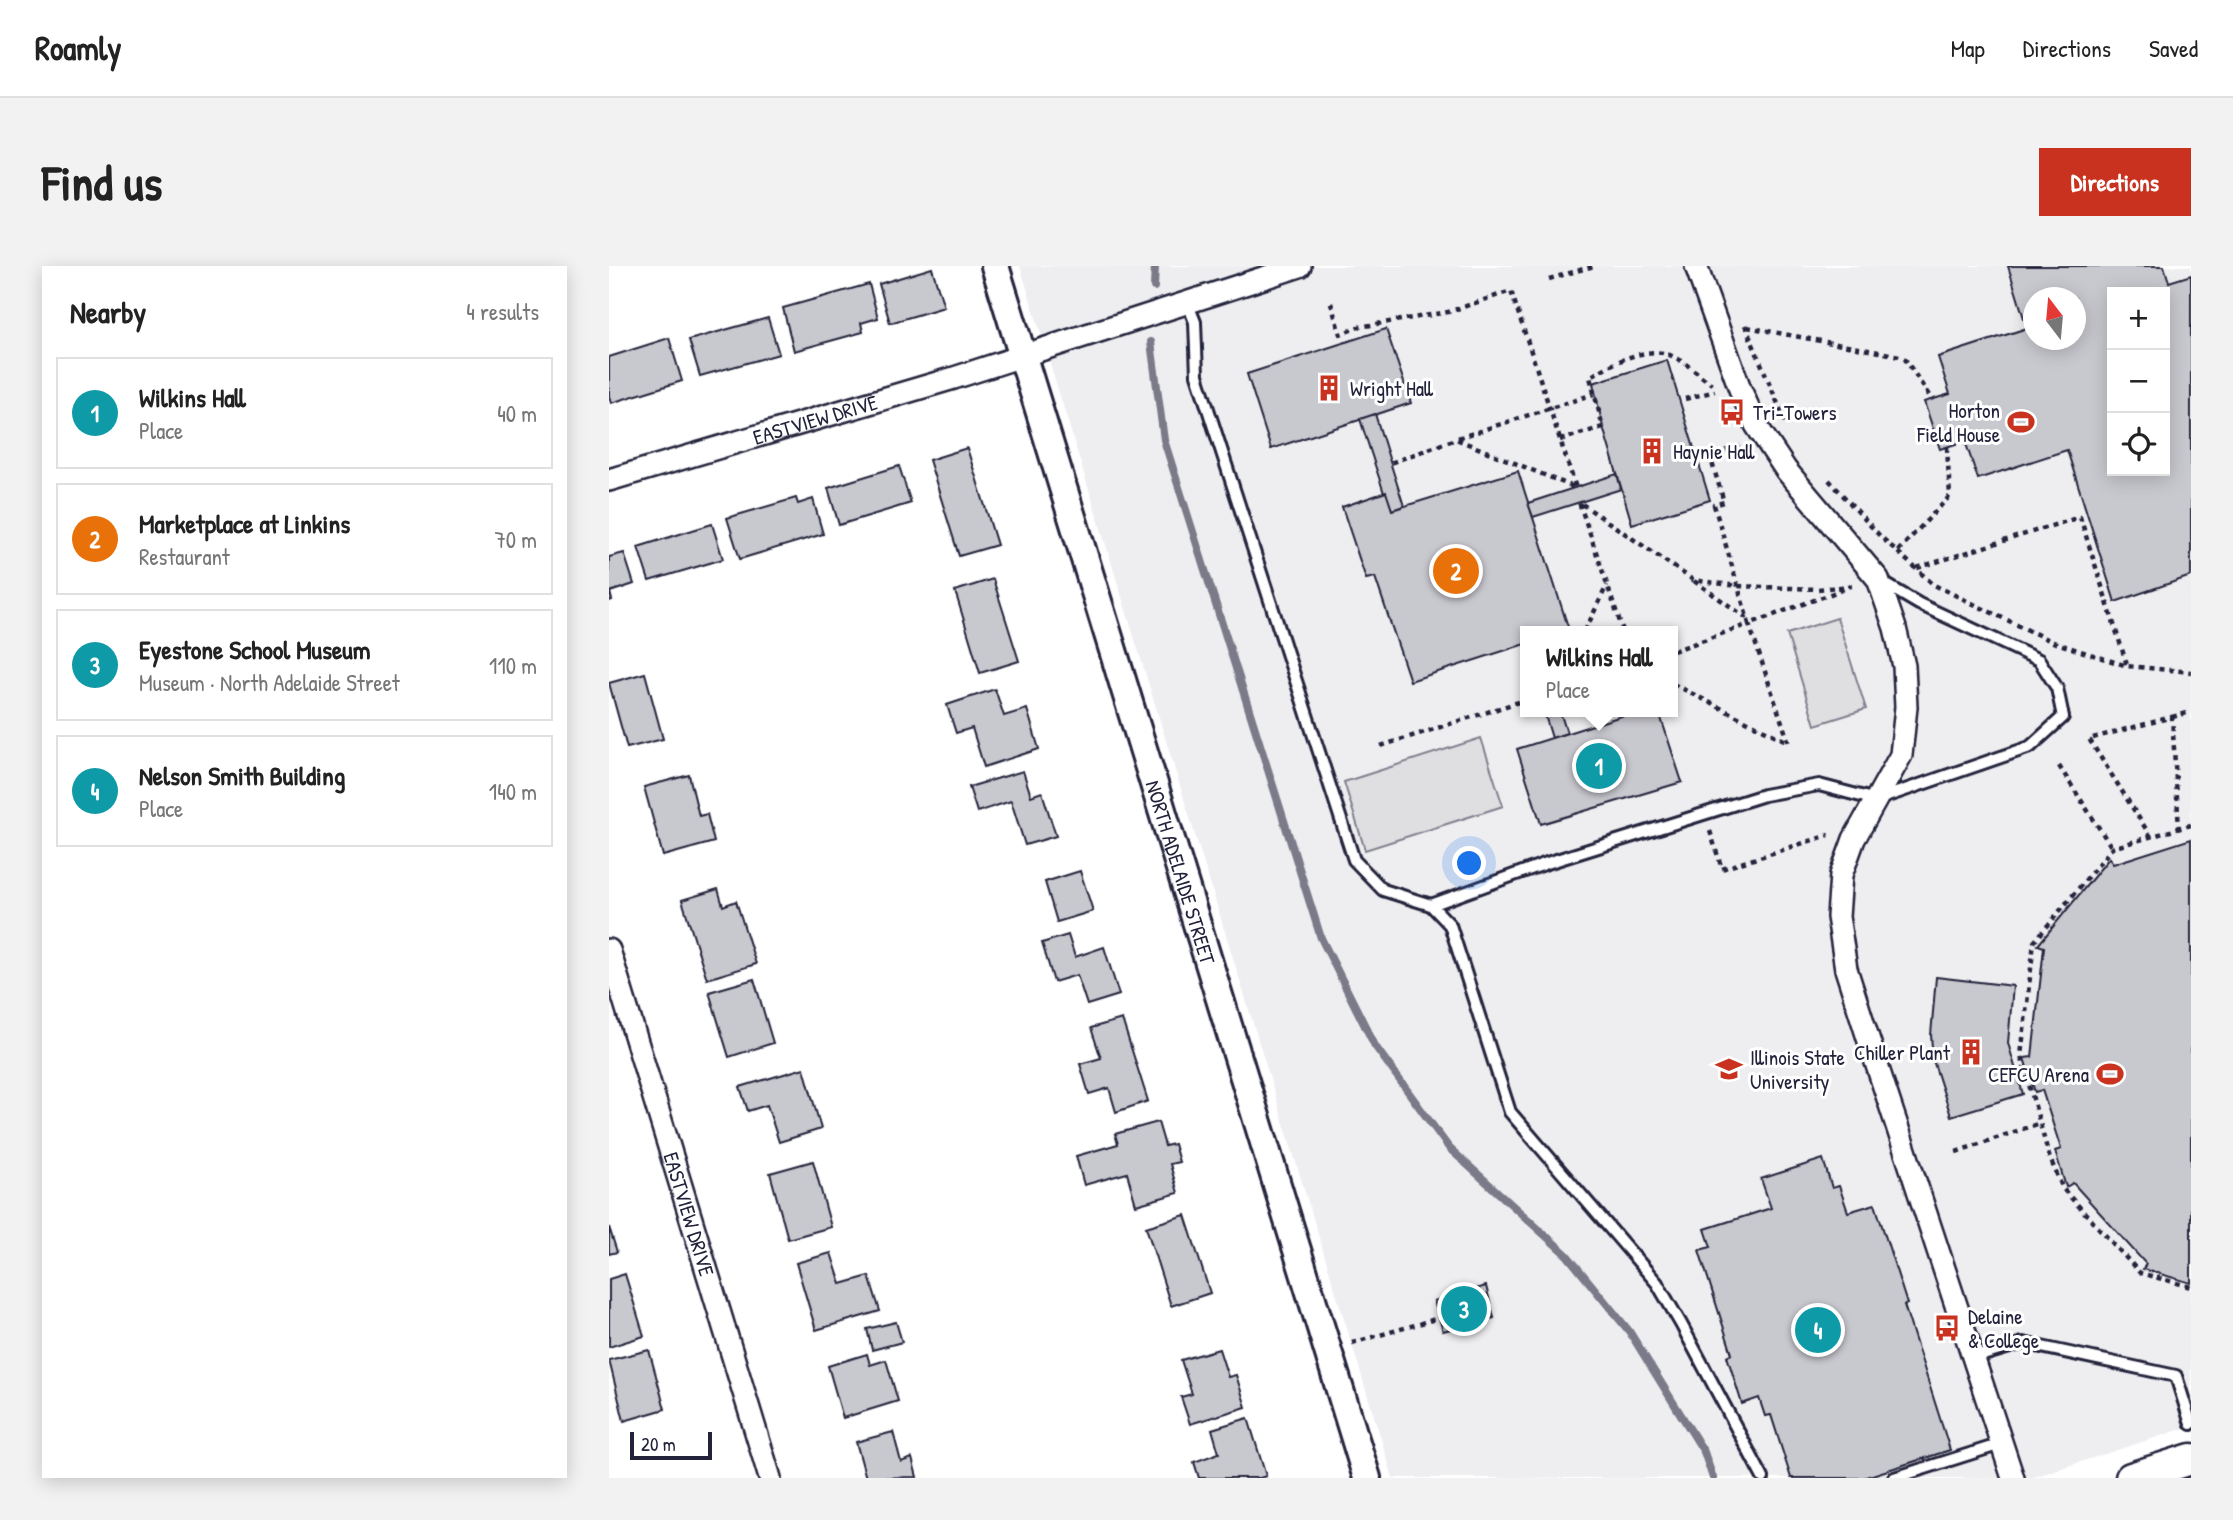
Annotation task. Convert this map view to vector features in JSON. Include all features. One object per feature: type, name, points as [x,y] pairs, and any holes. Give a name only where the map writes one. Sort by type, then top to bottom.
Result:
[{"type":"main road","points":[[2131,1478],[2191,1459]]},
{"type":"street","name":"NORTH ADELAIDE STREET","points":[[995,266],[1367,1478]]},
{"type":"street","name":"EASTVIEW DRIVE","points":[[609,480],[954,378],[1300,266]]},
{"type":"street","points":[[1696,266],[1740,389],[1756,425],[1786,470],[1878,579],[1895,628],[1904,666],[1906,707],[1901,755],[1854,839],[1841,875],[1838,917],[1846,969],[2013,1478]]},
{"type":"street","name":"EASTVIEW DRIVE","points":[[609,950],[771,1478]]},
{"type":"lane","points":[[1187,302],[1195,322],[1197,375],[1354,860],[1383,890],[1431,905],[1450,925],[1510,1112],[1657,1283],[1763,1478]]},
{"type":"lane","points":[[1431,905],[1547,863],[1764,795],[1819,785],[1876,800],[2030,747],[2063,717],[2057,688],[2039,660],[1919,604],[1878,579]]},
{"type":"lane","points":[[1973,1358],[2023,1343],[2176,1376],[2191,1424]]},
{"type":"lane","points":[[1894,1478],[2001,1444]]},
{"type":"path","points":[[1549,279],[1594,266]]},
{"type":"path","points":[[1331,303],[1340,334],[1359,327],[1448,312],[1511,291],[1576,488],[1457,439]]},
{"type":"path","points":[[1741,314],[1790,431]]},
{"type":"path","points":[[1746,326],[1899,356],[1905,359],[1932,400]]},
{"type":"path","points":[[1560,439],[1603,427],[1590,377],[1610,364],[1652,352],[1671,355],[1719,390],[1685,399]]},
{"type":"path","points":[[1391,463],[1594,394]]},
{"type":"path","points":[[1678,687],[1789,743],[1748,621],[1714,505],[1724,502],[1710,456],[1739,446]]},
{"type":"path","points":[[1898,551],[1950,496],[1947,447]]},
{"type":"path","points":[[1822,472],[1880,536],[1934,585],[2053,642],[2127,666],[2191,672]]},
{"type":"path","points":[[1621,626],[1579,502],[1748,621]]},
{"type":"path","points":[[1917,568],[2080,517],[2127,666]]},
{"type":"path","points":[[1678,649],[1748,621],[1852,586],[1817,589],[1738,586],[1693,580]]},
{"type":"path","points":[[1587,626],[1607,586]]},
{"type":"path","points":[[1381,746],[1520,702]]},
{"type":"path","points":[[2151,838],[2089,739],[2191,712]]},
{"type":"path","points":[[2172,717],[2179,829]]},
{"type":"path","points":[[2059,766],[2112,848]]},
{"type":"path","points":[[2191,825],[2112,848],[2034,942],[2021,1056],[2049,1156],[2063,1189],[2140,1273],[2191,1287]]},
{"type":"path","points":[[1709,827],[1722,869],[1834,833]]},
{"type":"path","points":[[1956,1152],[2040,1123]]},
{"type":"path","points":[[1328,1350],[1439,1318]]},
{"type":"shaded area","name":"Illinois State University","points":[[1020,266],[2191,266],[2191,1426],[2031,1478],[1393,1478]]},
{"type":"shaded area","points":[[1837,618],[1866,709],[1815,725],[1787,634]]},
{"type":"shaded area","points":[[1481,738],[1503,806],[1365,850],[1344,782]]},
{"type":"building","name":"Horton Field House","points":[[2008,266],[2164,266],[2169,282],[2191,275],[2191,576],[2115,602],[2067,450],[1978,479],[1965,441],[1940,449],[1924,402],[1950,394],[1938,357],[2023,329],[2023,350],[2086,350],[2086,287],[2023,287],[2023,315]]},
{"type":"building","points":[[932,268],[944,307],[890,323],[879,284]]},
{"type":"building","points":[[869,284],[878,318],[861,323],[863,332],[794,351],[783,308]]},
{"type":"building","points":[[768,318],[779,354],[700,376],[689,340]]},
{"type":"building","name":"Wright Hall","points":[[1386,329],[1411,403],[1271,449],[1247,374]]},
{"type":"building","points":[[669,338],[682,381],[611,403],[609,357]]},
{"type":"building","name":"Haynie Hall","points":[[1667,360],[1710,500],[1632,524],[1593,383]]},
{"type":"building","points":[[1375,414],[1404,506],[1392,510],[1360,419]]},
{"type":"building","points":[[967,448],[997,545],[959,556],[929,460]]},
{"type":"building","points":[[899,466],[911,503],[839,525],[828,488]]},
{"type":"building","points":[[1518,471],[1568,626],[1520,626],[1520,646],[1410,681],[1375,577],[1366,579],[1342,507],[1386,492],[1392,510]]},
{"type":"building","points":[[1617,474],[1621,489],[1533,517],[1528,503]]},
{"type":"building","points":[[796,498],[798,504],[813,499],[823,534],[740,559],[727,518]]},
{"type":"building","points":[[712,524],[723,559],[649,581],[638,547]]},
{"type":"building","points":[[624,553],[634,584],[610,592],[612,600],[609,601],[609,557]]},
{"type":"building","points":[[993,579],[1019,661],[980,673],[955,591]]},
{"type":"building","points":[[645,673],[663,739],[627,748],[609,683]]},
{"type":"building","points":[[995,689],[1004,716],[1027,709],[1039,749],[984,767],[972,728],[956,733],[947,705]]},
{"type":"building","points":[[1546,717],[1562,717],[1567,733],[1552,738]]},
{"type":"building","points":[[1618,717],[1661,717],[1682,782],[1541,824],[1517,749]]},
{"type":"building","points":[[1023,771],[1031,796],[1042,792],[1056,836],[1025,845],[1011,801],[977,812],[969,787]]},
{"type":"building","points":[[689,775],[699,816],[707,814],[714,842],[663,856],[644,787]]},
{"type":"building","name":"CEFCU Arena","points":[[2191,839],[2191,1283],[2143,1269],[2146,1264],[2073,1183],[2066,1187],[2055,1151],[2061,1149],[2042,1090],[2035,1092],[2024,1058],[2032,1057],[2044,947],[2038,945],[2109,858],[2113,864]]},
{"type":"building","points":[[1080,871],[1093,911],[1057,922],[1045,882]]},
{"type":"building","points":[[718,889],[723,906],[736,901],[756,964],[707,979],[682,900]]},
{"type":"building","points":[[1068,935],[1075,957],[1104,947],[1119,995],[1087,1005],[1077,975],[1054,982],[1042,943]]},
{"type":"building","name":"Chiller Plant","points":[[1936,977],[2013,986],[2008,1043],[2023,1094],[1951,1116],[1933,1060],[1931,1035]]},
{"type":"building","points":[[754,979],[773,1043],[729,1057],[709,992]]},
{"type":"building","points":[[1122,1019],[1148,1101],[1116,1112],[1109,1088],[1089,1094],[1080,1064],[1101,1058],[1091,1028]]},
{"type":"building","points":[[804,1068],[821,1129],[779,1142],[767,1105],[748,1111],[740,1087]]},
{"type":"building","points":[[1158,1122],[1165,1146],[1174,1144],[1179,1162],[1170,1164],[1178,1193],[1136,1205],[1127,1173],[1084,1185],[1076,1156],[1118,1144],[1115,1134]]},
{"type":"building","points":[[1823,1159],[1832,1188],[1839,1186],[1848,1212],[1875,1204],[1950,1450],[1863,1478],[1791,1478],[1771,1415],[1765,1416],[1759,1398],[1742,1404],[1727,1356],[1732,1354],[1699,1250],[1711,1247],[1705,1229],[1771,1208],[1761,1179]]},
{"type":"building","points":[[813,1161],[831,1227],[788,1239],[770,1173]]},
{"type":"building","points":[[1185,1215],[1210,1293],[1171,1306],[1146,1227]]},
{"type":"building","points":[[609,1227],[617,1252],[609,1254]]},
{"type":"building","points":[[831,1253],[841,1284],[869,1276],[880,1311],[816,1330],[796,1263]]},
{"type":"building","points":[[625,1274],[644,1336],[609,1347],[609,1279]]},
{"type":"building","points":[[1486,1286],[1494,1318],[1443,1331],[1434,1301]]},
{"type":"building","points":[[896,1322],[902,1342],[872,1350],[867,1329]]},
{"type":"building","points":[[1219,1349],[1228,1377],[1236,1375],[1246,1407],[1190,1424],[1181,1397],[1192,1394],[1181,1360]]},
{"type":"building","points":[[649,1350],[665,1409],[624,1421],[609,1360]]},
{"type":"building","points":[[867,1354],[870,1365],[886,1360],[898,1401],[843,1418],[828,1366]]},
{"type":"building","points":[[1248,1418],[1266,1476],[1199,1478],[1194,1462],[1219,1453],[1212,1429]]},
{"type":"building","points":[[893,1432],[901,1462],[912,1458],[917,1477],[866,1478],[856,1442]]},
{"type":"waterway","points":[[1154,287],[1155,266]]},
{"type":"waterway","points":[[1151,342],[1164,440],[1321,938],[1375,1046],[1449,1148],[1567,1255],[1629,1331],[1704,1452],[1713,1478]]},
{"type":"place","name":"Wright Hall","points":[[1329,388]]},
{"type":"place","name":"Tri-Towers","points":[[1732,412]]},
{"type":"place","name":"Horton Field House","points":[[2021,422]]},
{"type":"place","name":"Haynie Hall","points":[[1652,451]]},
{"type":"place","name":"Marketplace at Linkins","points":[[1456,571]]},
{"type":"place","name":"Wilkins Hall","points":[[1599,766]]},
{"type":"place","name":"Chiller Plant","points":[[1971,1052]]},
{"type":"place","name":"Illinois State University","points":[[1729,1069]]},
{"type":"place","name":"CEFCU Arena","points":[[2110,1074]]},
{"type":"place","name":"Eyestone School Museum","points":[[1464,1309]]},
{"type":"place","name":"Delaine & College","points":[[1947,1328]]},
{"type":"place","name":"Nelson Smith Building","points":[[1818,1330]]}]
